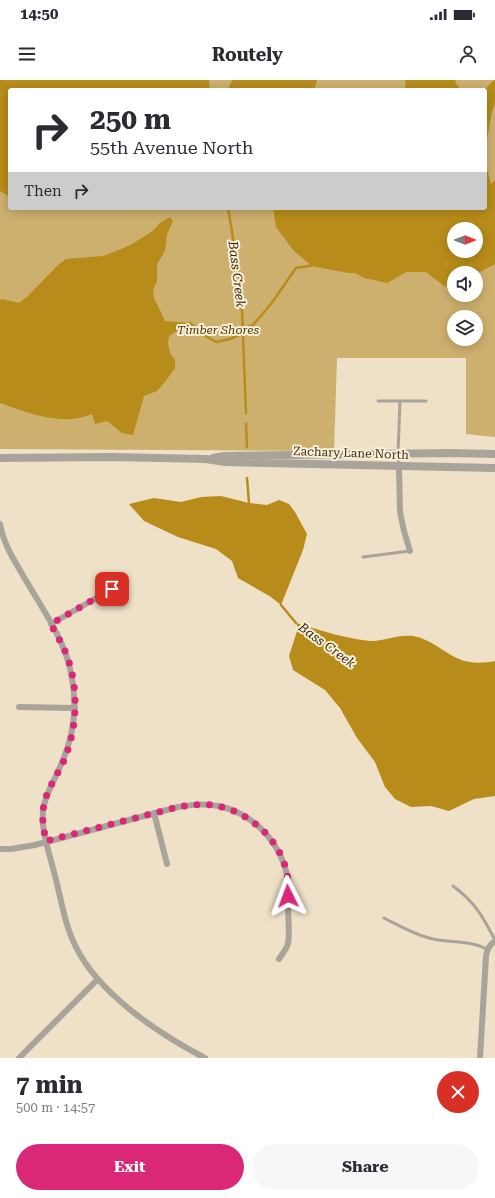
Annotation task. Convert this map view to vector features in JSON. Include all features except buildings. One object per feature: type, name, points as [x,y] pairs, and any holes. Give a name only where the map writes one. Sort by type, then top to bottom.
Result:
[{"type":"street","name":"Zachary Lane North","points":[[206,459],[224,456],[495,454]]},
{"type":"street","name":"Zachary Lane North","points":[[0,458],[111,457],[206,459],[225,462],[495,468]]},
{"type":"street","points":[[400,467],[400,512],[410,551]]},
{"type":"street","points":[[0,524],[6,545],[65,651],[71,671],[74,692],[71,737],[65,757],[44,804],[43,818],[46,841],[69,930],[79,952],[98,979],[123,1003],[177,1043],[205,1058]]},
{"type":"street","points":[[51,624],[112,589]]},
{"type":"street","points":[[19,707],[74,708]]},
{"type":"street","points":[[0,849],[12,849],[35,845],[154,813],[197,804],[217,806],[243,814],[263,830],[276,846],[284,863],[288,880],[288,943],[279,959]]},
{"type":"street","points":[[154,813],[167,864]]},
{"type":"street","points":[[480,1058],[486,956],[487,949],[495,941]]},
{"type":"street","points":[[19,1058],[98,979]]},
{"type":"lane","points":[[378,400],[426,401]]},
{"type":"lane","points":[[400,401],[398,454],[400,467]]},
{"type":"lane","points":[[363,557],[410,551]]},
{"type":"lane","points":[[453,886],[466,895],[476,907],[495,941]]},
{"type":"lane","points":[[384,918],[424,937],[474,944],[487,949]]},
{"type":"green space","name":"Timber Shores","points":[[0,80],[495,80],[495,437],[466,434],[466,358],[337,358],[334,451],[0,449]]},
{"type":"water","points":[[0,80],[209,80],[210,88],[8,88],[8,196],[0,191]]},
{"type":"water","points":[[232,80],[317,80],[314,88],[229,88]]},
{"type":"water","points":[[405,80],[455,80],[460,88],[405,88]]},
{"type":"water","points":[[494,80],[495,103],[487,139],[486,88]]},
{"type":"water","points":[[487,170],[491,184],[495,180],[495,264],[483,270],[483,266],[447,266],[447,285],[444,286],[426,272],[406,272],[387,283],[364,278],[355,273],[312,266],[294,251],[276,227],[273,210],[487,210]]},
{"type":"water","points":[[170,217],[173,221],[167,234],[165,251],[157,264],[157,281],[153,290],[154,298],[165,321],[190,323],[169,336],[168,343],[170,353],[175,360],[175,368],[157,391],[144,396],[133,435],[122,433],[107,421],[95,424],[92,414],[81,418],[57,419],[34,414],[0,403],[0,300],[2,299],[19,303],[66,259],[103,256],[121,249],[153,231],[160,223]]},
{"type":"water","points":[[221,496],[249,503],[267,505],[279,500],[289,504],[295,512],[307,534],[303,550],[281,605],[271,597],[238,578],[232,561],[216,549],[178,537],[144,521],[129,504],[154,498],[181,502],[201,497]]},
{"type":"water","points":[[296,623],[343,636],[371,641],[402,636],[413,636],[426,640],[463,661],[477,663],[495,661],[495,796],[474,799],[449,811],[431,806],[411,807],[395,799],[385,787],[375,762],[357,738],[340,708],[325,690],[293,670],[289,656],[298,628]]},
{"type":"waterway","name":"Bass Creek","points":[[228,210],[241,286],[246,413]]},
{"type":"waterway","points":[[243,329],[253,325],[271,304],[296,268],[314,265]]},
{"type":"waterway","points":[[188,324],[190,323],[204,335],[216,342],[230,339],[243,333]]},
{"type":"waterway","name":"Bass Creek","points":[[246,424],[247,447]]},
{"type":"waterway","name":"Bass Creek","points":[[247,478],[249,503]]},
{"type":"waterway","name":"Bass Creek","points":[[281,605],[296,623]]},
{"type":"route","points":[[112,589],[51,624],[65,651],[71,671],[74,692],[74,708],[71,737],[65,757],[44,804],[43,818],[46,841],[178,807],[197,804],[217,806],[243,814],[263,830],[276,846],[284,863],[288,880],[288,896]]}]
